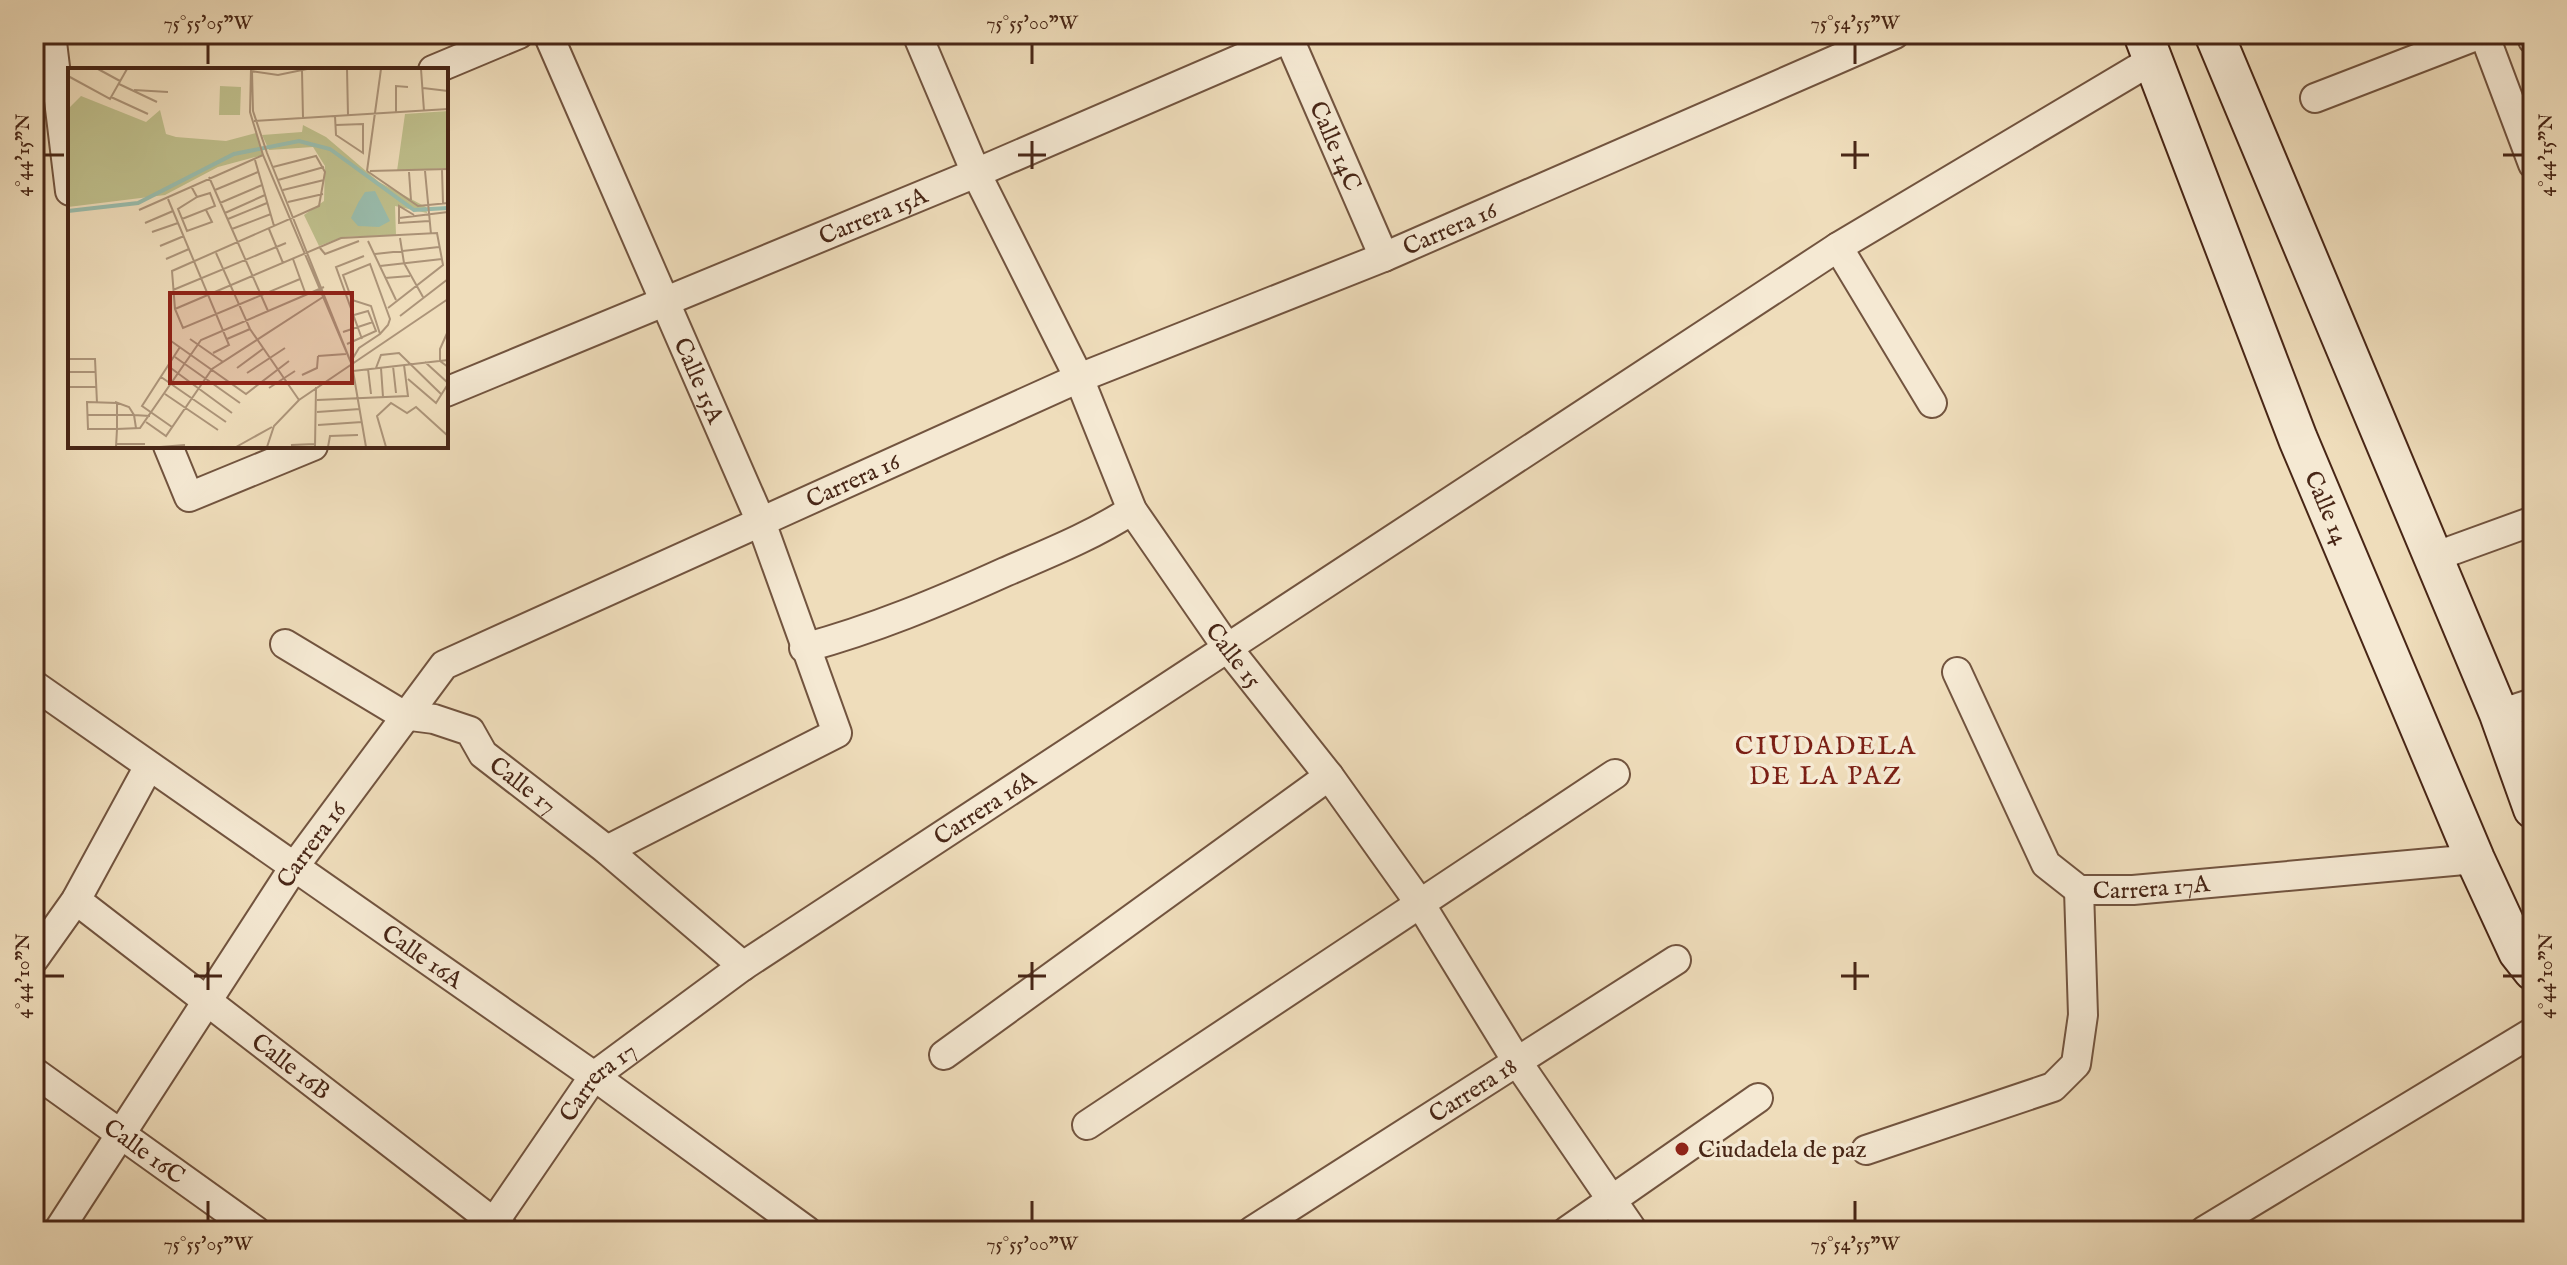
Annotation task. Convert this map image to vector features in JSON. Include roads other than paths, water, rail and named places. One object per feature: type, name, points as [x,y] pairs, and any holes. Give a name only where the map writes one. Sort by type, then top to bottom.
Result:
[{"type":"main road","points":[[2214,34],[2434,557],[2516,708],[2533,809]]},
{"type":"main road","name":"Calle 14","points":[[2148,46],[2298,439],[2475,859],[2518,952],[2533,971]]},
{"type":"street","points":[[51,34],[68,174]]},
{"type":"street","points":[[438,68],[519,34]]},
{"type":"street","name":"Calle 15A","points":[[548,34],[761,522],[837,733],[607,850]]},
{"type":"street","name":"Calle 15","points":[[917,34],[976,173],[1079,378],[1132,510],[1226,646],[1329,776],[1421,905],[1518,1063],[1633,1231]]},
{"type":"street","name":"Carrera 16","points":[[58,1231],[294,867],[403,715],[444,665],[1079,378],[1384,257],[1895,34]]},
{"type":"street","points":[[2315,98],[2482,34],[2533,164]]},
{"type":"street","name":"Carrera 15A","points":[[448,391],[976,173],[1291,35]]},
{"type":"street","name":"Calle 14C","points":[[1291,35],[1384,257]]},
{"type":"street","name":"Carrera 16A","points":[[743,966],[1226,646],[2148,46]]},
{"type":"street","points":[[1838,247],[1932,403]]},
{"type":"street","points":[[169,448],[189,497],[308,448]]},
{"type":"street","points":[[804,648],[871,630],[1100,531],[1132,510]]},
{"type":"street","points":[[2434,557],[2533,521]]},
{"type":"street","name":"Calle 17","points":[[285,644],[403,715],[434,719],[470,731],[483,754],[607,850],[743,966]]},
{"type":"street","name":"Carrera 17A","points":[[1957,672],[2046,864],[2079,890],[2133,890],[2475,859]]},
{"type":"street","name":"Calle 16A","points":[[34,685],[594,1076],[807,1231]]},
{"type":"street","points":[[34,959],[76,900],[149,766]]},
{"type":"street","points":[[1087,1125],[1615,774]]},
{"type":"street","points":[[944,1055],[1329,776]]},
{"type":"street","points":[[1866,1150],[2053,1087],[2076,1064],[2083,1015],[2079,890]]},
{"type":"street","name":"Calle 16B","points":[[76,900],[209,1000],[495,1228]]},
{"type":"street","name":"Carrera 18","points":[[1260,1226],[1676,960]]},
{"type":"street","name":"Carrera 17","points":[[495,1228],[594,1076],[743,966]]},
{"type":"street","points":[[2204,1231],[2533,1032]]},
{"type":"street","name":"Calle 16C","points":[[34,1072],[122,1132],[256,1231]]},
{"type":"street","points":[[1567,1231],[1758,1098]]},
{"type":"place","name":"Ciudadela de paz","points":[[1682,1149]]},
{"type":"district","name":"CIUDADELA DE LA PAZ","points":[[1826,760]]}]
